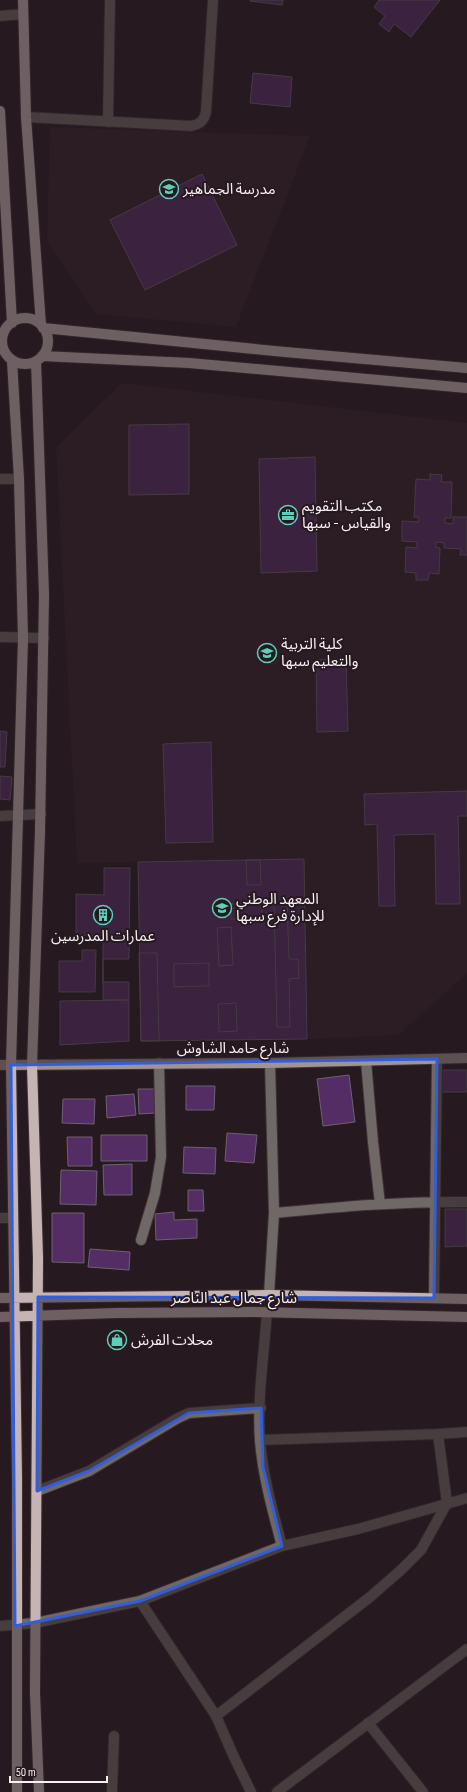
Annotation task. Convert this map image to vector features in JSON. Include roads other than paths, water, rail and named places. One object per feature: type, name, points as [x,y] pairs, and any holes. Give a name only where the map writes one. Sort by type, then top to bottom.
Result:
[{"type":"main road","points":[[23,0],[26,117],[42,327]]},
{"type":"main road","points":[[0,111],[6,325],[2,340],[6,356],[19,479],[23,638],[11,1065],[17,1479],[15,1626],[17,1792]]},
{"type":"main road","points":[[6,325],[19,319],[35,321],[42,327],[47,335],[48,342],[39,359],[44,638],[41,814],[32,1065],[38,1297],[35,1693],[39,1792]]},
{"type":"main road","points":[[42,327],[292,353],[467,368]]},
{"type":"main road","points":[[6,356],[24,364],[39,359],[189,363],[467,388]]},
{"type":"main road","name":"شارع جمال عبد الناصر","points":[[0,1298],[268,1295],[467,1299]]},
{"type":"main road","name":"شارع جمال عبد الناصر","points":[[0,1317],[116,1313],[266,1312],[467,1317]]},
{"type":"street","points":[[108,122],[110,0]]},
{"type":"street","points":[[26,117],[191,126],[200,124],[204,118],[207,104],[213,0]]},
{"type":"street","points":[[0,16],[23,14]]},
{"type":"street","points":[[0,479],[19,479]]},
{"type":"street","points":[[0,637],[44,638]]},
{"type":"street","points":[[0,816],[41,814]]},
{"type":"street","points":[[434,1298],[434,1201],[437,1058]]},
{"type":"street","name":"شارع حامد الشاوش","points":[[0,1065],[270,1063],[467,1058]]},
{"type":"street","points":[[366,1060],[380,1204]]},
{"type":"street","points":[[141,1240],[155,1192],[161,1157],[159,1063]]},
{"type":"street","points":[[268,1295],[274,1213],[270,1063]]},
{"type":"street","points":[[274,1213],[380,1204],[434,1201],[467,1202]]},
{"type":"street","points":[[0,1218],[13,1218]]},
{"type":"street","points":[[266,1312],[260,1408],[260,1440],[263,1467],[282,1546]]},
{"type":"street","points":[[37,1491],[89,1471],[189,1413],[260,1408]]},
{"type":"street","points":[[260,1440],[467,1432]]},
{"type":"street","points":[[216,1716],[370,1597],[421,1550],[447,1503],[438,1434]]},
{"type":"street","points":[[0,1626],[15,1626],[35,1623],[140,1601],[282,1546],[358,1529],[467,1498]]},
{"type":"street","points":[[140,1601],[216,1716],[251,1792]]},
{"type":"street","points":[[277,1792],[467,1649]]},
{"type":"street","points":[[368,1723],[423,1792]]},
{"type":"street","points":[[112,1792],[114,1736]]},
{"type":"place","name":"مدرسة الجماهير","points":[[169,189]]},
{"type":"place","name":"مكتب التقويم والقياس - سبها","points":[[288,515]]},
{"type":"place","name":"كلية التربية والتعليم سبها","points":[[267,653]]},
{"type":"place","name":"المعهد الوطني للإدارة فرع سبها","points":[[222,908]]},
{"type":"place","name":"عمارات المدرسين","points":[[103,915]]},
{"type":"place","name":"محلات الفرش","points":[[117,1340]]}]
